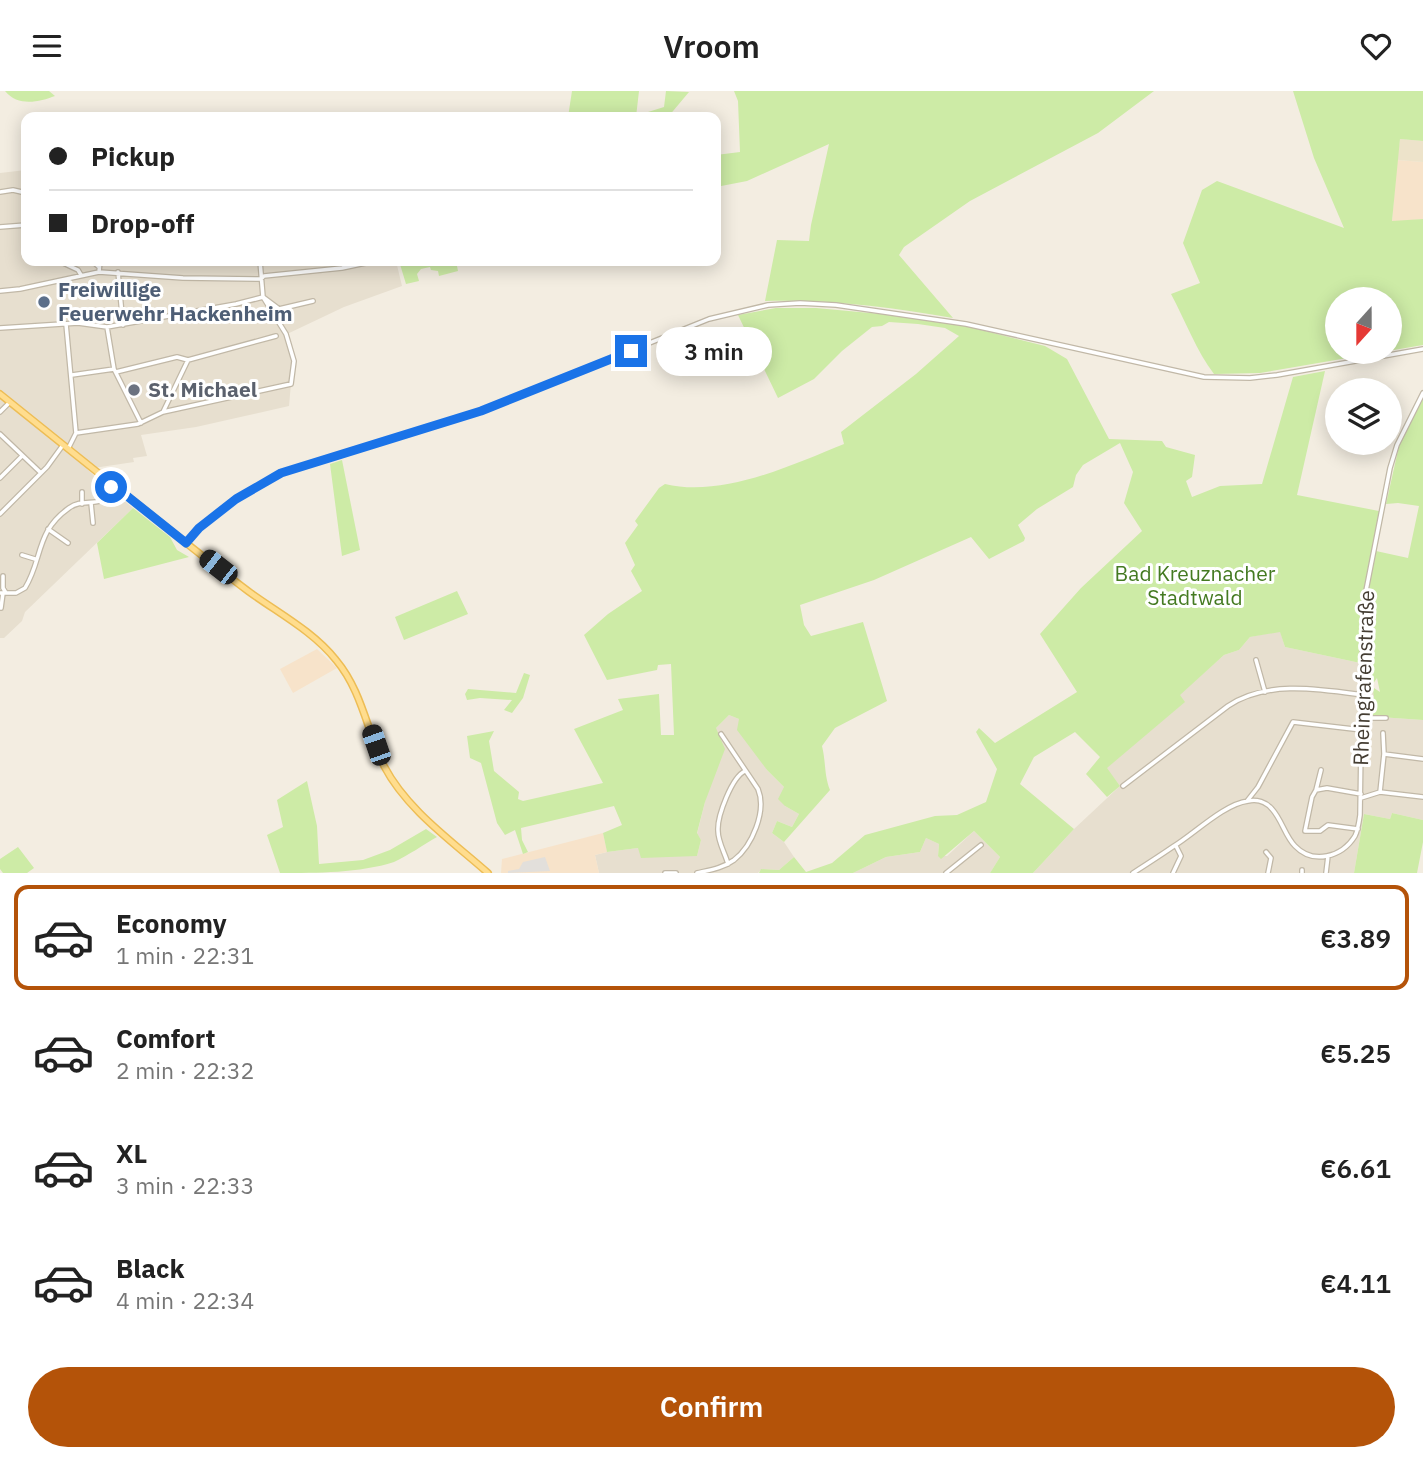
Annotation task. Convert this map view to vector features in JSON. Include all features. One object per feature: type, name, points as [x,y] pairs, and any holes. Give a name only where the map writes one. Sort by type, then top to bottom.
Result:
[{"type":"main road","points":[[0,394],[112,484],[113,493],[122,492]]},
{"type":"main road","points":[[112,484],[122,484],[122,492]]},
{"type":"main road","points":[[122,492],[330,652],[352,684],[378,753],[399,790],[416,810],[488,873]]},
{"type":"street","points":[[0,192],[21,192]]},
{"type":"street","points":[[0,227],[21,225]]},
{"type":"street","points":[[70,266],[82,275]]},
{"type":"street","points":[[96,266],[99,270]]},
{"type":"street","points":[[99,266],[99,270]]},
{"type":"street","points":[[76,433],[141,423],[163,412],[292,384],[294,361],[286,334],[263,297],[260,266]]},
{"type":"street","points":[[0,291],[20,289],[99,270],[183,278],[261,279],[264,276],[351,266]]},
{"type":"street","points":[[118,272],[122,325]]},
{"type":"street","points":[[0,328],[66,324],[107,327],[263,297]]},
{"type":"street","points":[[263,297],[279,309],[313,301]]},
{"type":"street","points":[[186,543],[199,528],[236,499],[281,473],[481,411],[709,319],[768,305],[836,305],[966,324],[1204,377],[1250,378],[1277,375],[1423,349]]},
{"type":"street","points":[[0,514],[76,433],[66,324]]},
{"type":"street","points":[[107,327],[115,371],[141,423]]},
{"type":"street","points":[[72,375],[115,371],[177,358],[188,360],[275,336]]},
{"type":"street","points":[[163,412],[188,360]]},
{"type":"street","name":"Rheingrafenstraße","points":[[1358,829],[1361,796],[1363,606],[1394,457],[1423,393]]},
{"type":"street","points":[[0,412],[9,403]]},
{"type":"street","points":[[0,434],[41,473]]},
{"type":"street","points":[[0,478],[22,456]]},
{"type":"street","points":[[82,492],[82,504]]},
{"type":"street","points":[[3,593],[25,589],[40,544],[48,529],[68,509],[82,504],[103,502],[113,493]]},
{"type":"street","points":[[91,503],[93,523]]},
{"type":"street","points":[[48,529],[68,543]]},
{"type":"street","points":[[22,555],[35,559]]},
{"type":"street","points":[[1,608],[3,576]]},
{"type":"street","points":[[1256,660],[1265,692]]},
{"type":"street","points":[[1123,786],[1228,706],[1245,697],[1306,688],[1363,695]]},
{"type":"street","points":[[1362,718],[1387,718]]},
{"type":"street","points":[[1247,801],[1258,787],[1293,722],[1362,730]]},
{"type":"street","points":[[1380,792],[1383,733]]},
{"type":"street","points":[[697,873],[727,864],[739,855],[748,843],[761,810],[760,793],[721,734]]},
{"type":"street","points":[[1384,754],[1423,759]]},
{"type":"street","points":[[1133,873],[1226,811],[1247,801],[1256,800],[1269,806],[1294,846],[1313,856],[1328,856],[1348,845],[1358,829],[1328,825],[1313,833],[1306,831],[1312,797],[1321,770]]},
{"type":"street","points":[[727,864],[718,824],[734,780],[745,771]]},
{"type":"street","points":[[1316,790],[1327,787],[1361,796],[1380,792],[1423,797]]},
{"type":"street","points":[[946,873],[981,845]]},
{"type":"street","points":[[1173,873],[1181,856],[1176,846]]},
{"type":"street","points":[[1266,852],[1271,858],[1268,873]]},
{"type":"street","points":[[1326,873],[1328,856]]},
{"type":"street","points":[[665,873],[676,873]]},
{"type":"shaded area","points":[[1400,139],[1423,141],[1423,162],[1397,160]]},
{"type":"shaded area","points":[[1397,160],[1423,162],[1423,219],[1392,222]]},
{"type":"shaded area","points":[[21,171],[21,266],[397,266],[402,286],[344,307],[285,335],[293,361],[289,406],[196,427],[141,435],[147,456],[133,458],[134,462],[87,469],[133,508],[25,612],[22,621],[4,638],[0,638],[0,173]]},
{"type":"shaded area","points":[[1280,631],[1285,647],[1365,664],[1364,684],[1374,688],[1375,695],[1366,708],[1365,716],[1423,720],[1423,820],[1392,813],[1390,819],[1364,814],[1354,873],[1033,873],[1074,829],[1120,786],[1106,768],[1184,702],[1179,695],[1224,655],[1239,650],[1250,637]]},
{"type":"shaded area","points":[[317,649],[337,668],[293,693],[280,669]]},
{"type":"shaded area","points":[[729,715],[739,719],[767,770],[784,787],[785,806],[799,814],[792,827],[777,821],[772,833],[784,842],[794,857],[779,870],[762,869],[758,873],[599,873],[595,855],[607,852],[638,848],[668,855],[697,856],[701,840],[697,834],[705,802],[716,728]]},
{"type":"shaded area","points":[[974,831],[1000,857],[990,873],[853,873],[886,857],[920,852],[926,838],[939,844],[938,856],[947,856]]},
{"type":"shaded area","points":[[603,833],[607,852],[595,855],[599,873],[501,873],[502,859]]},
{"type":"shaded area","points":[[545,857],[550,871],[508,873],[519,869],[523,862]]},
{"type":"green space","points":[[5,91],[49,91],[55,96],[22,101]]},
{"type":"green space","points":[[572,91],[639,91],[637,112],[569,112]]},
{"type":"green space","points":[[666,91],[689,92],[672,112],[648,112],[664,107]]},
{"type":"green space","points":[[734,91],[1154,91],[1098,133],[970,201],[904,247],[899,255],[953,318],[860,305],[765,301],[777,240],[809,241],[829,144],[747,181],[721,186],[721,154],[740,152],[738,101]]},
{"type":"green space","points":[[1293,91],[1423,91],[1423,141],[1400,139],[1392,221],[1423,219],[1423,345],[1402,349],[1402,287],[1325,287],[1325,362],[1260,373],[1214,374],[1171,294],[1200,283],[1183,243],[1202,190],[1217,181],[1344,228],[1314,158]]},
{"type":"green space","points":[[401,266],[457,266],[458,271],[439,276],[438,271],[431,270],[430,267],[421,269],[417,274],[419,281],[406,284]]},
{"type":"green space","name":"Bad Kreuznacher Stadtwald","points":[[776,308],[816,308],[881,314],[961,325],[1045,346],[1067,359],[1109,439],[1162,441],[1166,447],[1195,455],[1192,477],[1186,481],[1192,497],[1220,486],[1262,484],[1293,377],[1325,371],[1297,495],[1384,512],[1376,551],[1408,558],[1419,506],[1386,504],[1397,455],[1402,455],[1402,440],[1423,399],[1423,720],[1365,716],[1366,708],[1374,697],[1374,688],[1380,692],[1377,678],[1370,688],[1364,685],[1365,664],[1285,647],[1280,632],[1250,637],[1239,650],[1224,655],[1180,695],[1185,702],[1107,768],[1120,786],[1107,797],[1086,774],[1100,757],[1075,732],[1034,757],[1020,784],[1074,829],[1033,873],[990,873],[1000,857],[974,831],[941,859],[938,856],[939,844],[926,838],[920,852],[886,857],[853,873],[759,873],[761,869],[779,870],[794,857],[806,872],[832,863],[865,835],[935,816],[957,815],[986,802],[997,769],[976,732],[979,728],[995,743],[1077,692],[1040,634],[1081,588],[1142,531],[1124,503],[1133,472],[1120,443],[1083,465],[1076,475],[1073,487],[1037,509],[1018,525],[1024,541],[989,559],[971,537],[874,580],[800,605],[804,625],[811,636],[863,622],[887,701],[835,728],[822,746],[830,790],[784,842],[772,833],[777,821],[792,827],[799,814],[778,799],[784,787],[767,770],[737,730],[739,719],[729,715],[716,728],[725,749],[705,802],[697,833],[701,840],[697,856],[641,858],[638,848],[607,852],[603,833],[622,825],[614,806],[521,828],[522,840],[528,852],[523,854],[515,830],[505,835],[497,823],[481,763],[470,758],[467,736],[494,731],[489,741],[494,771],[519,792],[518,799],[523,801],[603,783],[574,729],[623,710],[618,699],[659,694],[661,735],[674,735],[671,664],[658,665],[657,670],[607,680],[584,635],[608,614],[642,591],[631,571],[635,565],[625,543],[638,525],[635,521],[659,488],[665,484],[710,487],[733,483],[780,470],[844,444],[841,432],[916,374],[959,336],[945,328],[918,324],[889,322],[872,327],[842,351],[814,379],[778,398],[738,315]]},
{"type":"green space","points":[[342,460],[360,550],[342,556],[330,464]]},
{"type":"green space","points":[[133,508],[170,537],[177,550],[189,557],[104,579],[97,543]]},
{"type":"green space","points":[[457,591],[468,614],[404,640],[395,617]]},
{"type":"green space","points":[[524,673],[530,675],[523,698],[512,713],[504,710],[512,700],[467,700],[465,694],[468,689],[516,693]]},
{"type":"green space","points":[[307,781],[317,826],[319,864],[363,860],[390,850],[426,829],[437,837],[400,859],[381,866],[338,872],[280,873],[267,835],[283,827],[277,800]]},
{"type":"green space","points":[[1392,813],[1423,820],[1423,842],[1417,873],[1354,873],[1364,814],[1390,819]]},
{"type":"green space","points":[[18,847],[34,868],[27,873],[3,873],[0,859]]},
{"type":"place","name":"Freiwillige Feuerwehr Hackenheim","points":[[44,302]]},
{"type":"place","name":"St. Michael","points":[[134,390]]},
{"type":"route","points":[[111,487],[113,493],[122,492],[186,543],[199,528],[236,499],[281,473],[481,411],[631,351]]}]
